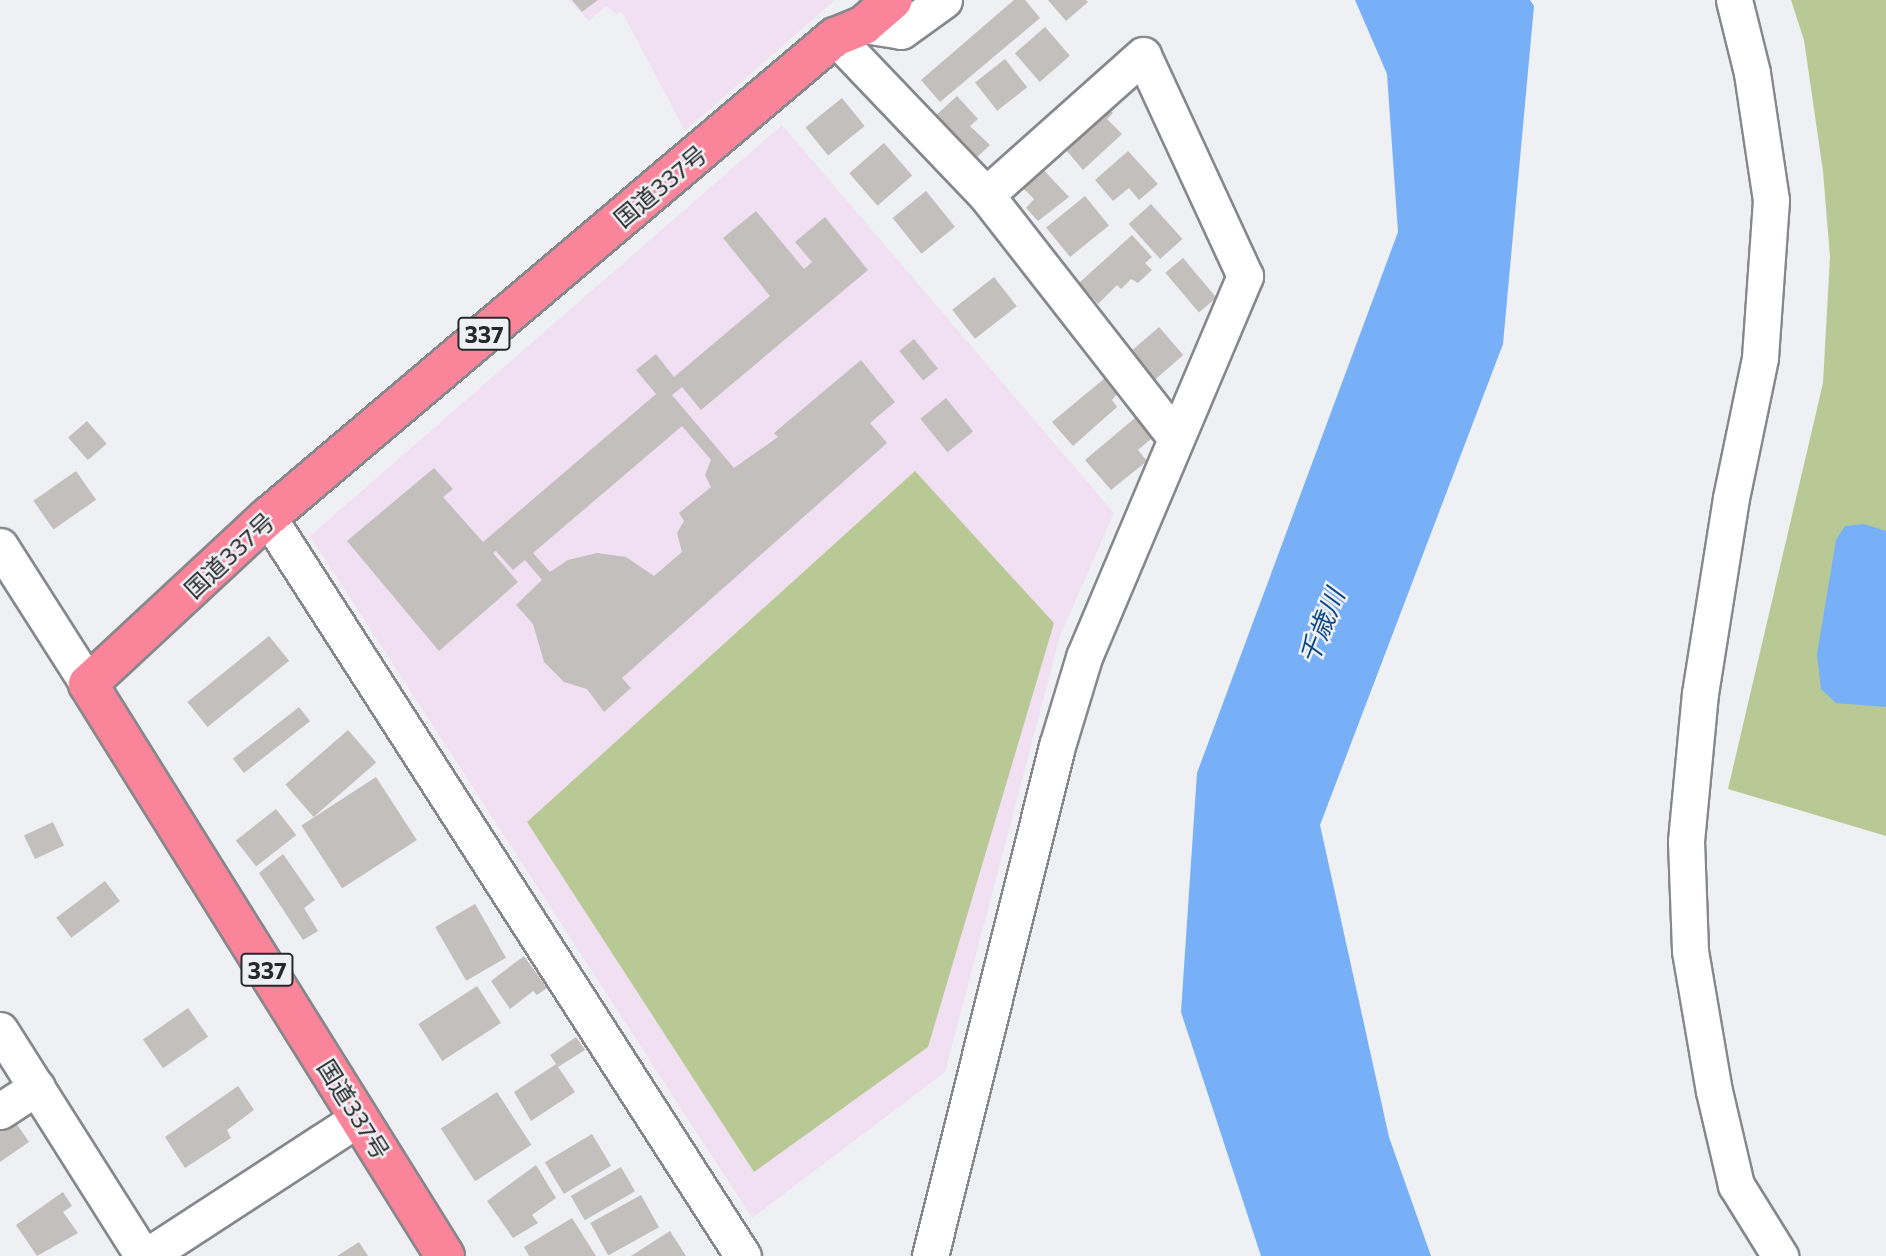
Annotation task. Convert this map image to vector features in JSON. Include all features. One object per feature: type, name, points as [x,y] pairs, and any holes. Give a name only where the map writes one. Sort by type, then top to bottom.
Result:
[{"type":"highway","name":"国道337号","points":[[445,1256],[88,684],[268,517],[849,31],[893,0]]},
{"type":"street","points":[[849,31],[901,31],[944,0]]},
{"type":"street","points":[[1734,0],[1752,74],[1771,200],[1760,358],[1700,693],[1686,841],[1690,951],[1714,1091],[1736,1185],[1780,1256]]},
{"type":"street","points":[[849,31],[986,195],[1175,437]]},
{"type":"street","points":[[930,1256],[1057,746],[1084,657],[1245,276],[1143,55],[986,195]]},
{"type":"street","points":[[268,517],[743,1256]]},
{"type":"street","points":[[0,546],[88,684]]},
{"type":"street","points":[[0,1030],[145,1256],[359,1118]]},
{"type":"street","points":[[0,1111],[37,1087]]},
{"type":"shaded area","points":[[569,0],[835,0],[685,131],[622,12],[616,14],[606,6],[589,21]]},
{"type":"shaded area","points":[[782,125],[1114,513],[1060,636],[945,1072],[752,1218],[310,536]]},
{"type":"green space","points":[[1791,0],[1886,0],[1886,836],[1728,789],[1823,383],[1830,257],[1823,171],[1804,40]]},
{"type":"green space","points":[[915,471],[1054,623],[928,1047],[754,1172],[527,822]]},
{"type":"water","name":"千歳川","points":[[1355,0],[1530,0],[1534,6],[1503,344],[1320,825],[1389,1137],[1431,1256],[1261,1256],[1181,1012],[1197,773],[1398,232],[1387,74]]},
{"type":"water","points":[[1864,524],[1886,531],[1886,707],[1836,703],[1821,689],[1817,654],[1836,540],[1845,526]]},
{"type":"building","points":[[572,0],[598,0],[582,12]]},
{"type":"building","points":[[1014,0],[1025,0],[1040,18],[940,102],[921,80]]},
{"type":"building","points":[[1048,0],[1086,0],[1088,2],[1066,21]]},
{"type":"building","points":[[1045,27],[1070,56],[1040,82],[1015,53]]},
{"type":"building","points":[[1005,59],[1027,87],[997,111],[975,82]]},
{"type":"building","points":[[957,96],[978,119],[970,126],[990,145],[973,161],[933,118]]},
{"type":"building","points":[[842,98],[865,126],[828,156],[805,128]]},
{"type":"building","points":[[1105,105],[1113,113],[1107,119],[1122,134],[1083,170],[1061,144]]},
{"type":"building","points":[[884,143],[912,175],[877,206],[849,173]]},
{"type":"building","points":[[1128,151],[1158,184],[1139,200],[1129,188],[1113,201],[1095,180]]},
{"type":"building","points":[[1037,163],[1069,197],[1038,221],[1026,208],[1034,199],[1017,182]]},
{"type":"building","points":[[926,191],[955,227],[922,254],[893,218]]},
{"type":"building","points":[[1085,196],[1109,226],[1070,257],[1046,227]]},
{"type":"building","points":[[1151,204],[1182,239],[1160,259],[1129,224]]},
{"type":"building","points":[[756,211],[804,269],[812,262],[795,242],[825,217],[868,270],[701,410],[682,387],[672,395],[734,468],[778,437],[774,433],[861,360],[895,402],[870,423],[887,443],[622,678],[631,688],[604,712],[587,689],[564,682],[544,662],[533,624],[516,605],[542,580],[525,560],[513,570],[496,551],[493,553],[518,582],[439,651],[347,541],[434,468],[453,489],[443,497],[483,542],[656,394],[636,370],[656,354],[674,377],[770,296],[723,238]],"holes":[[[682,426],[711,460],[705,475],[711,487],[679,513],[684,521],[677,533],[682,552],[654,576],[626,557],[597,553],[568,560],[550,572],[533,553]]]},
{"type":"building","points":[[1132,235],[1152,257],[1145,263],[1152,270],[1138,283],[1131,279],[1121,289],[1117,285],[1098,304],[1079,283]]},
{"type":"building","points":[[1183,258],[1216,298],[1199,313],[1165,273]]},
{"type":"building","points":[[994,277],[1017,306],[975,339],[952,310]]},
{"type":"building","points":[[1159,327],[1183,355],[1152,382],[1127,355]]},
{"type":"building","points":[[914,339],[938,369],[923,380],[899,351]]},
{"type":"building","points":[[1105,378],[1117,394],[1112,400],[1117,407],[1073,446],[1052,422]]},
{"type":"building","points":[[946,398],[973,431],[947,452],[920,419]]},
{"type":"building","points":[[1135,418],[1152,438],[1138,450],[1147,461],[1111,490],[1085,460]]},
{"type":"building","points":[[87,421],[107,444],[88,460],[68,437]]},
{"type":"building","points":[[76,471],[96,500],[53,529],[33,501]]},
{"type":"building","points":[[269,636],[289,661],[208,727],[187,702]]},
{"type":"building","points":[[299,707],[310,721],[244,773],[233,759]]},
{"type":"building","points":[[348,730],[376,762],[314,817],[285,784]]},
{"type":"building","points":[[376,777],[417,840],[342,888],[301,825]]},
{"type":"building","points":[[276,809],[296,835],[256,866],[236,840]]},
{"type":"building","points":[[53,822],[64,846],[35,859],[24,836]]},
{"type":"building","points":[[283,854],[315,900],[304,908],[318,931],[303,940],[259,873]]},
{"type":"building","points":[[105,881],[120,901],[71,938],[56,918]]},
{"type":"building","points":[[475,904],[506,958],[466,981],[435,927]]},
{"type":"building","points":[[524,956],[547,988],[537,995],[533,991],[510,1009],[491,981]]},
{"type":"building","points":[[477,986],[501,1023],[442,1061],[418,1024]]},
{"type":"building","points":[[188,1008],[208,1037],[163,1068],[143,1040]]},
{"type":"building","points":[[576,1037],[585,1050],[558,1067],[575,1092],[531,1121],[514,1092],[556,1064],[550,1055]]},
{"type":"building","points":[[238,1086],[254,1110],[227,1130],[231,1138],[185,1168],[165,1137]]},
{"type":"building","points":[[497,1092],[531,1145],[475,1181],[441,1128]]},
{"type":"building","points":[[14,1120],[29,1142],[0,1162],[0,1130]]},
{"type":"building","points":[[592,1134],[611,1166],[564,1194],[545,1162]]},
{"type":"building","points":[[536,1165],[556,1198],[532,1215],[538,1223],[513,1238],[487,1201]]},
{"type":"building","points":[[621,1167],[635,1191],[585,1220],[571,1196]]},
{"type":"building","points":[[63,1192],[72,1206],[63,1212],[78,1233],[37,1256],[16,1225]]},
{"type":"building","points":[[641,1195],[659,1227],[608,1255],[590,1223]]},
{"type":"building","points":[[572,1218],[596,1256],[529,1256],[524,1247]]},
{"type":"building","points":[[670,1231],[686,1256],[631,1256]]},
{"type":"building","points":[[359,1242],[368,1256],[337,1256]]}]
